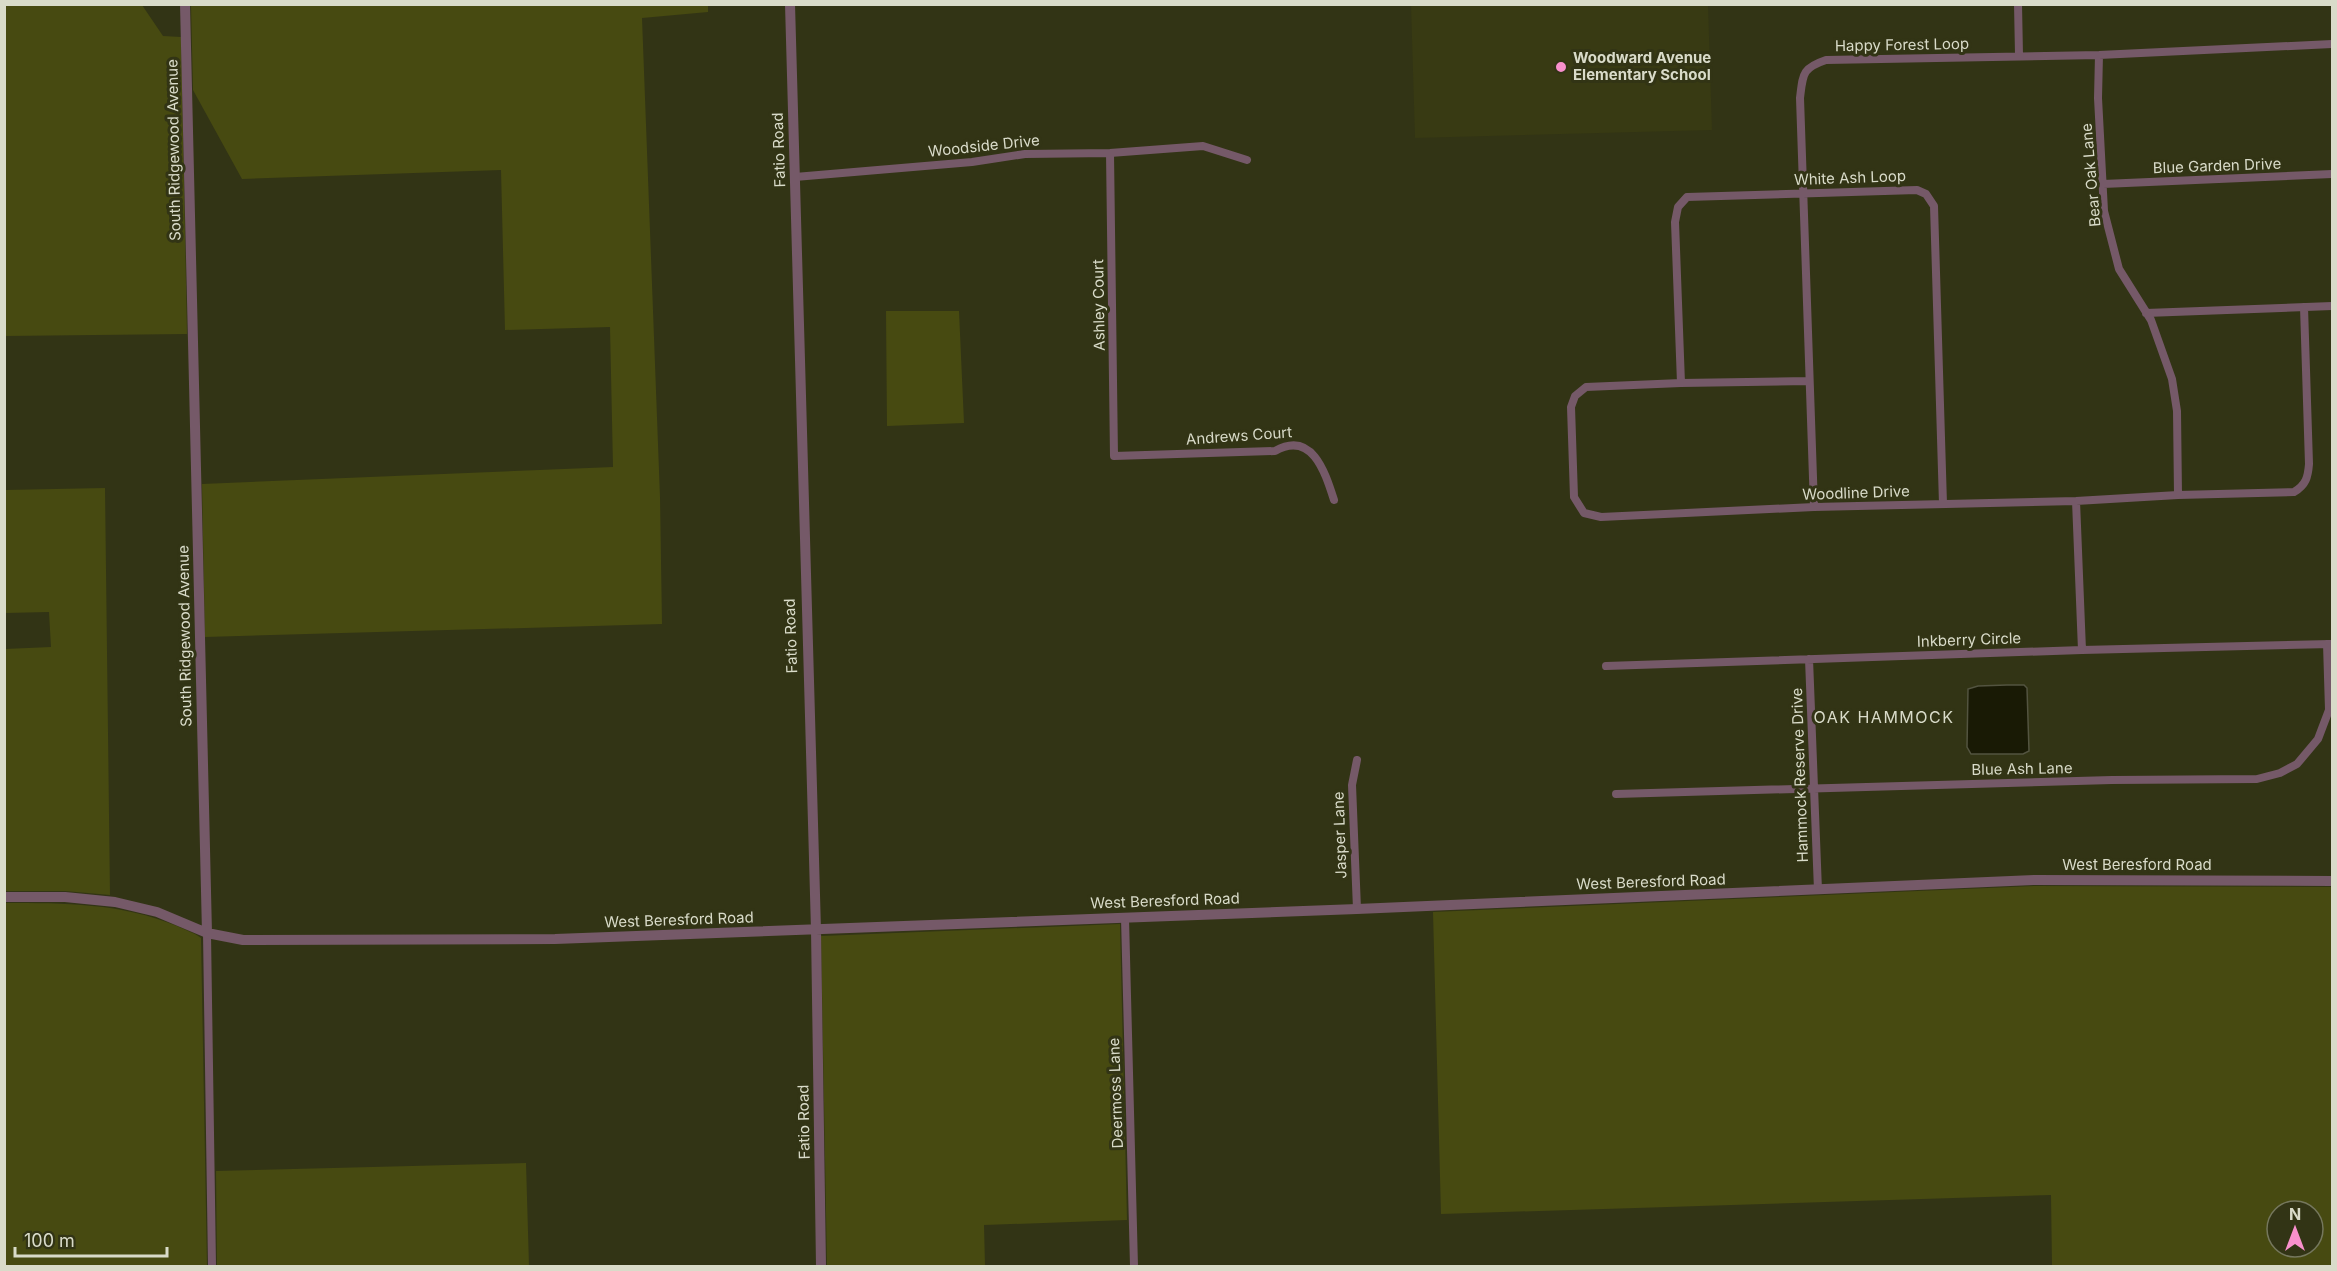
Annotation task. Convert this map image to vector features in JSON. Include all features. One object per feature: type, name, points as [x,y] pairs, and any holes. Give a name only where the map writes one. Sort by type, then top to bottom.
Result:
[{"type":"street","name":"South Ridgewood Avenue","points":[[185,4],[207,933],[212,1266]]},
{"type":"street","name":"Fatio Road","points":[[790,4],[816,930],[821,1266]]},
{"type":"street","points":[[2018,4],[2019,55]]},
{"type":"street","name":"Happy Forest Loop","points":[[1814,507],[1800,98],[1802,77],[1811,65],[1826,60],[2099,55],[2332,44]]},
{"type":"street","name":"Bear Oak Lane","points":[[2099,55],[2098,98],[2104,211],[2119,269],[2146,313],[2172,379],[2177,411],[2178,495]]},
{"type":"street","name":"Woodside Drive","points":[[795,177],[972,162],[1025,154],[1110,153],[1203,146],[1247,160]]},
{"type":"street","name":"Ashley Court","points":[[1110,153],[1114,456]]},
{"type":"street","name":"Blue Garden Drive","points":[[2103,184],[2332,174]]},
{"type":"street","name":"White Ash Loop","points":[[1681,383],[1675,222],[1678,207],[1687,197],[1917,190],[1926,194],[1934,206],[1943,504]]},
{"type":"street","points":[[2146,313],[2332,306]]},
{"type":"street","name":"Woodline Drive","points":[[1808,381],[1586,387],[1575,396],[1571,407],[1574,497],[1584,513],[1601,517],[1814,507],[2076,501],[2294,492],[2301,488],[2308,478],[2309,464],[2304,307]]},
{"type":"street","name":"Andrews Court","points":[[1114,456],[1275,451],[1287,444],[1298,444],[1318,459],[1334,500]]},
{"type":"street","points":[[2076,501],[2082,650]]},
{"type":"street","name":"Inkberry Circle","points":[[1606,666],[2330,644]]},
{"type":"street","name":"Blue Ash Lane","points":[[1616,794],[2065,781],[2257,779],[2280,773],[2297,764],[2318,739],[2329,710],[2330,644]]},
{"type":"street","name":"Hammock Reserve Drive","points":[[1809,659],[1818,890]]},
{"type":"street","name":"Jasper Lane","points":[[1357,760],[1352,785],[1357,909]]},
{"type":"street","name":"West Beresford Road","points":[[4,897],[65,897],[115,902],[157,912],[207,933],[243,940],[309,941],[555,939],[816,930],[2034,880],[2332,881]]},
{"type":"street","name":"Deermoss Lane","points":[[1125,918],[1134,1266]]},
{"type":"shaded area","points":[[4,5],[142,5],[163,36],[181,37],[187,334],[5,336]]},
{"type":"shaded area","points":[[191,5],[708,5],[708,12],[642,18],[660,497],[662,624],[205,637],[202,484],[613,467],[610,327],[505,330],[501,170],[242,179],[193,90]]},
{"type":"shaded area","name":"Woodward Avenue Elementary School","points":[[1411,5],[1708,5],[1712,130],[1415,138]]},
{"type":"shaded area","points":[[886,311],[959,311],[964,423],[887,426]]},
{"type":"shaded area","points":[[105,488],[110,895],[65,891],[5,891],[5,649],[51,647],[49,612],[5,613],[5,490]]},
{"type":"shaded area","points":[[2024,685],[2027,688],[2029,751],[2023,754],[1971,754],[1967,747],[1968,689],[1978,686]]},
{"type":"shaded area","points":[[2034,886],[2332,887],[2332,1266],[2052,1266],[2051,1195],[1441,1214],[1433,912]]},
{"type":"shaded area","points":[[5,903],[71,904],[114,909],[156,918],[201,938],[207,1266],[5,1266]]},
{"type":"shaded area","points":[[1120,924],[1127,1220],[984,1225],[985,1266],[827,1266],[821,936]]},
{"type":"shaded area","points":[[526,1163],[529,1266],[217,1266],[216,1171]]},
{"type":"place","name":"Woodward Avenue Elementary School","points":[[1561,67]]},
{"type":"district","name":"OAK HAMMOCK","points":[[1884,717]]}]
